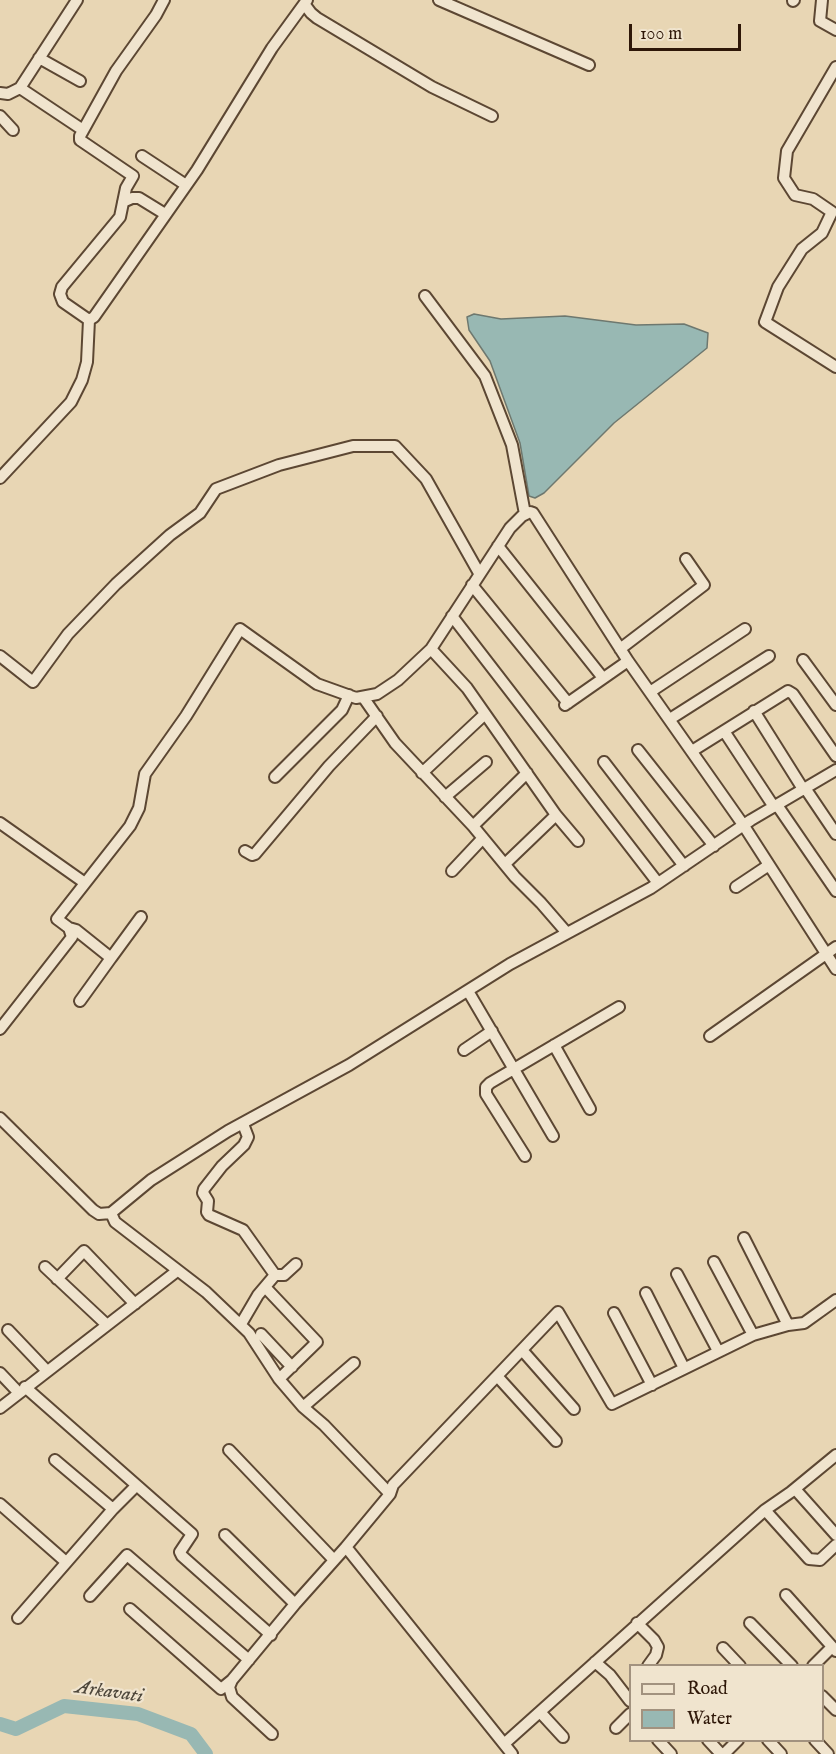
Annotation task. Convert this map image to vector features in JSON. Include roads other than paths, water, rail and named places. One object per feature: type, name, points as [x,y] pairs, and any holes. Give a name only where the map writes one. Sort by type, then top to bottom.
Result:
[{"type":"street","points":[[0,93],[8,94],[20,88],[77,0]]},
{"type":"street","points":[[88,320],[63,302],[60,294],[62,287],[120,217],[126,188],[133,176],[80,140],[80,136],[116,71],[164,0]]},
{"type":"street","points":[[439,0],[589,65]]},
{"type":"street","points":[[822,0],[820,21],[836,30]]},
{"type":"street","points":[[88,320],[94,317],[186,185],[272,48],[306,2],[311,13],[317,18],[422,81],[492,117]]},
{"type":"street","points":[[39,58],[80,81]]},
{"type":"street","points":[[836,67],[788,151],[784,178],[795,195],[813,199],[834,212],[822,233],[802,249],[778,287],[765,322],[836,368]]},
{"type":"street","points":[[20,88],[83,130]]},
{"type":"street","points":[[0,116],[13,130]]},
{"type":"street","points":[[142,156],[186,185]]},
{"type":"street","points":[[123,202],[139,198],[165,214]]},
{"type":"street","points":[[425,296],[485,376],[512,446],[529,513],[628,661],[744,826],[836,969]]},
{"type":"street","points":[[0,478],[71,402],[82,380],[87,363],[88,320]]},
{"type":"street","points":[[0,656],[33,682],[68,633],[116,584],[170,535],[200,513],[216,489],[279,465],[352,446],[395,446],[426,479],[479,573]]},
{"type":"street","points":[[111,958],[76,930],[57,919],[130,826],[139,808],[146,774],[186,716],[240,628],[317,684],[356,698],[377,694],[398,680],[431,649],[510,528],[529,513]]},
{"type":"street","points":[[498,546],[603,678]]},
{"type":"street","points":[[620,649],[704,585],[686,559]]},
{"type":"street","points":[[472,585],[567,704],[628,661]]},
{"type":"street","points":[[455,612],[658,883]]},
{"type":"street","points":[[651,693],[745,629]]},
{"type":"street","points":[[431,649],[467,688],[556,815],[578,841]]},
{"type":"street","points":[[670,719],[769,656]]},
{"type":"street","points":[[803,660],[836,705]]},
{"type":"street","points":[[692,751],[789,691],[836,756]]},
{"type":"street","points":[[274,777],[342,710],[349,695]]},
{"type":"street","points":[[363,697],[395,743],[473,826],[567,933]]},
{"type":"street","points":[[754,711],[836,834]]},
{"type":"street","points":[[422,773],[485,714]]},
{"type":"street","points":[[245,851],[252,855],[255,854],[329,766],[377,716]]},
{"type":"street","points":[[724,731],[836,891]]},
{"type":"street","points":[[638,750],[714,846]]},
{"type":"street","points":[[445,797],[486,762]]},
{"type":"street","points":[[604,762],[684,866]]},
{"type":"street","points":[[0,1118],[93,1210],[99,1214],[111,1212],[161,1173],[228,1131],[349,1065],[510,964],[658,883],[744,826],[836,770]]},
{"type":"street","points":[[473,826],[527,773]]},
{"type":"street","points":[[505,864],[556,815]]},
{"type":"street","points":[[0,822],[85,883]]},
{"type":"street","points":[[452,871],[483,838]]},
{"type":"street","points":[[736,887],[769,865]]},
{"type":"street","points":[[80,1001],[141,918]]},
{"type":"street","points":[[0,1029],[72,937],[69,928]]},
{"type":"street","points":[[710,1036],[836,947]]},
{"type":"street","points":[[468,991],[552,1136]]},
{"type":"street","points":[[525,1156],[486,1094],[486,1087],[514,1068],[619,1007]]},
{"type":"street","points":[[464,1050],[492,1031]]},
{"type":"street","points":[[554,1045],[590,1109]]},
{"type":"street","points":[[243,1124],[248,1137],[244,1145],[222,1166],[204,1189],[203,1193],[208,1202],[207,1212],[230,1226],[243,1230],[275,1275]]},
{"type":"street","points":[[111,1212],[115,1222],[206,1293],[241,1324],[279,1379],[303,1407],[324,1425],[390,1494]]},
{"type":"street","points":[[744,1238],[788,1325]]},
{"type":"street","points":[[57,1279],[84,1251],[135,1304]]},
{"type":"street","points":[[714,1262],[753,1335]]},
{"type":"street","points":[[275,1275],[284,1275],[296,1264]]},
{"type":"street","points":[[45,1267],[107,1325]]},
{"type":"street","points":[[0,1408],[177,1271]]},
{"type":"street","points":[[676,1274],[718,1351]]},
{"type":"street","points":[[241,1324],[258,1295],[275,1275]]},
{"type":"street","points":[[265,1287],[317,1342],[279,1379]]},
{"type":"street","points":[[646,1293],[684,1368]]},
{"type":"street","points":[[130,1609],[208,1680],[221,1689],[232,1680],[346,1547],[390,1494],[393,1485],[558,1312],[612,1404],[753,1335],[804,1323],[836,1300]]},
{"type":"street","points":[[614,1313],[652,1385]]},
{"type":"street","points":[[8,1330],[46,1371]]},
{"type":"street","points":[[261,1334],[292,1367]]},
{"type":"street","points":[[522,1350],[574,1408]]},
{"type":"street","points":[[303,1407],[354,1363]]},
{"type":"street","points":[[0,1373],[192,1534],[180,1552],[182,1556],[271,1635]]},
{"type":"street","points":[[497,1376],[556,1441]]},
{"type":"street","points":[[229,1450],[334,1560]]},
{"type":"street","points":[[504,1744],[765,1510],[836,1455]]},
{"type":"street","points":[[55,1460],[113,1509]]},
{"type":"street","points":[[18,1618],[136,1485]]},
{"type":"street","points":[[795,1489],[836,1535]]},
{"type":"street","points":[[0,1504],[66,1562]]},
{"type":"street","points":[[765,1510],[809,1559],[820,1560],[836,1545]]},
{"type":"street","points":[[225,1535],[294,1605]]},
{"type":"street","points":[[346,1547],[512,1754]]},
{"type":"street","points":[[90,1596],[127,1555],[249,1660]]},
{"type":"street","points":[[786,1595],[834,1649],[814,1664]]},
{"type":"street","points":[[637,1623],[658,1647],[656,1655],[649,1664]]},
{"type":"street","points":[[750,1623],[791,1664]]},
{"type":"street","points":[[723,1648],[739,1664]]},
{"type":"street","points":[[595,1662],[626,1688]]},
{"type":"street","points":[[232,1680],[229,1687],[232,1697],[272,1734]]},
{"type":"street","points":[[824,1698],[836,1710]]},
{"type":"street","points":[[540,1712],[563,1737]]},
{"type":"street","points":[[616,1728],[629,1715]]},
{"type":"street","points":[[660,1742],[671,1754]]},
{"type":"street","points":[[710,1742],[723,1754],[736,1742]]},
{"type":"street","points":[[770,1742],[781,1754]]},
{"type":"street","points":[[817,1742],[828,1754]]},
{"type":"water","points":[[474,314],[501,319],[565,316],[636,325],[684,324],[708,333],[707,348],[614,423],[544,493],[535,498],[529,496],[520,443],[490,361],[469,330],[467,317]]},
{"type":"waterway","name":"Arkavati","points":[[0,1724],[16,1729],[64,1706],[138,1714],[191,1734],[206,1754]]}]
